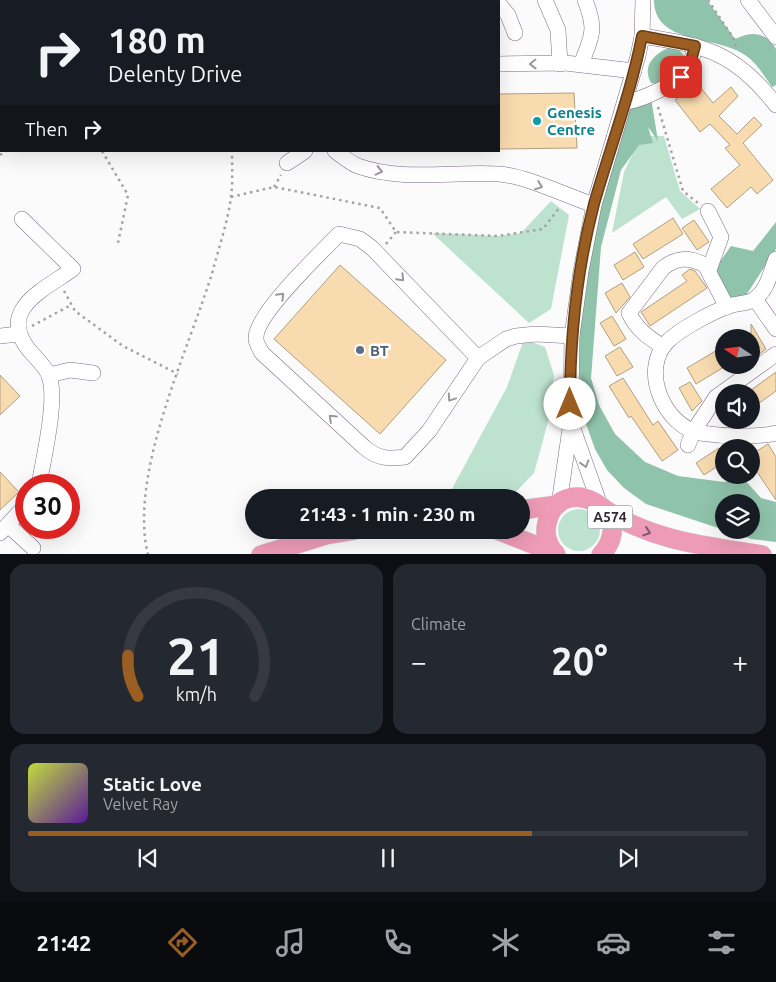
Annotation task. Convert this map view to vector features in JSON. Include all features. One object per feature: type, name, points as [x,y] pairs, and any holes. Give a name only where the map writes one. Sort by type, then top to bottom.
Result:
[{"type":"main road","name":"A574","points":[[530,509],[558,504],[577,497],[587,498],[625,523],[675,540],[762,554]]},
{"type":"main road","points":[[556,554],[546,538],[545,528],[547,519],[558,504]]},
{"type":"main road","name":"A574","points":[[601,554],[612,537],[610,517],[602,507]]},
{"type":"main road","points":[[261,554],[312,539]]},
{"type":"main road","points":[[519,539],[556,554]]},
{"type":"street","points":[[546,0],[558,30],[560,64]]},
{"type":"street","points":[[581,64],[593,32],[592,18],[586,0]]},
{"type":"street","points":[[558,504],[571,422],[572,336],[581,271],[594,205],[634,71],[642,36],[643,0]]},
{"type":"street","points":[[748,0],[776,37]]},
{"type":"street","points":[[500,5],[508,14],[515,33]]},
{"type":"street","points":[[642,36],[710,50],[739,66],[776,105]]},
{"type":"street","points":[[626,102],[637,100],[681,77],[689,68],[695,46]]},
{"type":"street","points":[[500,64],[581,64],[634,71]]},
{"type":"street","points":[[288,163],[304,152]]},
{"type":"street","points":[[336,152],[356,165],[387,173],[423,175],[500,174],[520,179],[560,200],[594,205]]},
{"type":"street","points":[[708,211],[721,237],[709,270]]},
{"type":"street","points":[[22,219],[73,270],[22,306],[16,319],[18,334],[49,375],[50,424],[41,474]]},
{"type":"street","points":[[478,358],[372,248],[360,239],[339,234],[273,304],[260,323],[256,339],[262,353],[364,447],[374,456],[388,459],[405,457],[429,431],[478,358],[506,340],[516,336],[536,334],[572,336]]},
{"type":"street","points":[[663,347],[635,326],[629,313],[663,268],[670,263],[684,258],[698,262],[709,270],[727,307]]},
{"type":"street","points":[[691,438],[660,395],[655,368],[658,353],[676,335],[727,307],[755,299],[767,284],[776,259]]},
{"type":"street","points":[[755,299],[776,328]]},
{"type":"street","points":[[0,336],[18,334]]},
{"type":"street","points":[[691,438],[716,397],[776,354]]},
{"type":"street","points":[[49,375],[70,370],[93,373]]},
{"type":"street","points":[[571,422],[602,507]]},
{"type":"street","points":[[691,438],[776,433]]},
{"type":"street","points":[[15,517],[4,529],[33,548]]},
{"type":"path","points":[[708,0],[734,39],[739,66]]},
{"type":"path","points":[[657,103],[683,191],[708,211]]},
{"type":"path","points":[[103,152],[128,195],[118,243]]},
{"type":"path","points":[[148,554],[143,527],[145,499],[156,437],[213,270],[231,197],[232,152]]},
{"type":"path","points":[[231,197],[274,187],[380,208],[396,232],[498,236],[543,230],[560,200]]},
{"type":"path","points":[[57,280],[75,311],[124,346],[178,374]]},
{"type":"path","points":[[18,334],[71,304]]},
{"type":"green space","points":[[654,0],[707,0],[735,39],[753,34],[763,36],[776,49],[776,85],[772,87],[757,66],[745,55],[719,44],[675,32],[664,25],[657,14]]},
{"type":"green space","points":[[668,48],[680,51],[686,63],[683,69],[657,84],[651,83],[648,66],[658,54]]},
{"type":"green space","points":[[651,98],[658,141],[648,127],[653,143],[639,145],[621,170],[601,247],[591,378],[599,405],[615,434],[645,462],[678,476],[715,481],[715,484],[748,484],[757,494],[715,494],[715,527],[646,504],[624,488],[607,470],[595,449],[586,424],[575,336],[597,206],[628,108]]},
{"type":"green space","points":[[641,136],[664,136],[680,191],[700,209],[682,219],[666,197],[612,233],[624,172]]},
{"type":"green space","points":[[551,201],[569,215],[551,309],[529,323],[432,233],[498,236],[521,233]]},
{"type":"green space","points":[[776,222],[776,249],[747,294],[734,303],[712,273],[731,246],[753,251]]},
{"type":"green space","points":[[524,339],[545,347],[554,375],[548,422],[534,473],[519,489],[452,489],[507,387]]},
{"type":"green space","points":[[760,497],[776,502],[776,542],[751,539],[760,539]]},
{"type":"green space","points":[[579,509],[594,515],[600,530],[594,545],[579,551],[564,545],[558,530],[564,515]]},
{"type":"building","points":[[697,83],[713,103],[731,87],[738,96],[719,116],[737,134],[754,117],[762,125],[743,143],[773,180],[757,194],[751,187],[727,208],[711,189],[740,165],[725,148],[730,145],[710,124],[700,132],[675,100]]},
{"type":"building","name":"Genesis Centre","points":[[574,93],[577,148],[500,149],[500,94]]},
{"type":"building","points":[[673,218],[683,234],[643,259],[633,244]]},
{"type":"building","points":[[694,220],[709,242],[697,250],[682,228]]},
{"type":"building","points":[[635,252],[644,267],[623,280],[614,265]]},
{"type":"building","name":"BT","points":[[340,265],[446,360],[380,434],[274,339]]},
{"type":"building","points":[[690,269],[695,271],[707,288],[650,326],[641,312],[687,281],[682,275]]},
{"type":"building","points":[[622,283],[630,297],[616,313],[605,293]]},
{"type":"building","points":[[612,316],[626,339],[614,346],[600,323]]},
{"type":"building","points":[[760,339],[766,349],[760,354]]},
{"type":"building","points":[[620,347],[633,367],[617,376],[605,356]]},
{"type":"building","points":[[715,351],[715,372],[696,384],[687,368]]},
{"type":"building","points":[[776,372],[776,391],[760,403],[759,384]]},
{"type":"building","points":[[0,375],[20,396],[0,415]]},
{"type":"building","points":[[623,378],[653,425],[658,421],[678,450],[662,461],[631,416],[629,418],[609,386]]},
{"type":"building","points":[[690,382],[702,401],[692,411],[679,388]]},
{"type":"building","points":[[768,444],[776,457],[776,500],[760,476],[760,449]]},
{"type":"building","points":[[715,451],[715,468],[704,475],[696,463]]},
{"type":"building","points":[[0,472],[15,488],[15,496],[0,510]]},
{"type":"place","name":"Genesis Centre","points":[[537,121]]},
{"type":"place","name":"BT","points":[[360,350]]},
{"type":"route","points":[[570,404],[572,336],[581,271],[594,205],[626,102],[642,36],[695,46],[689,68],[681,77]]}]
